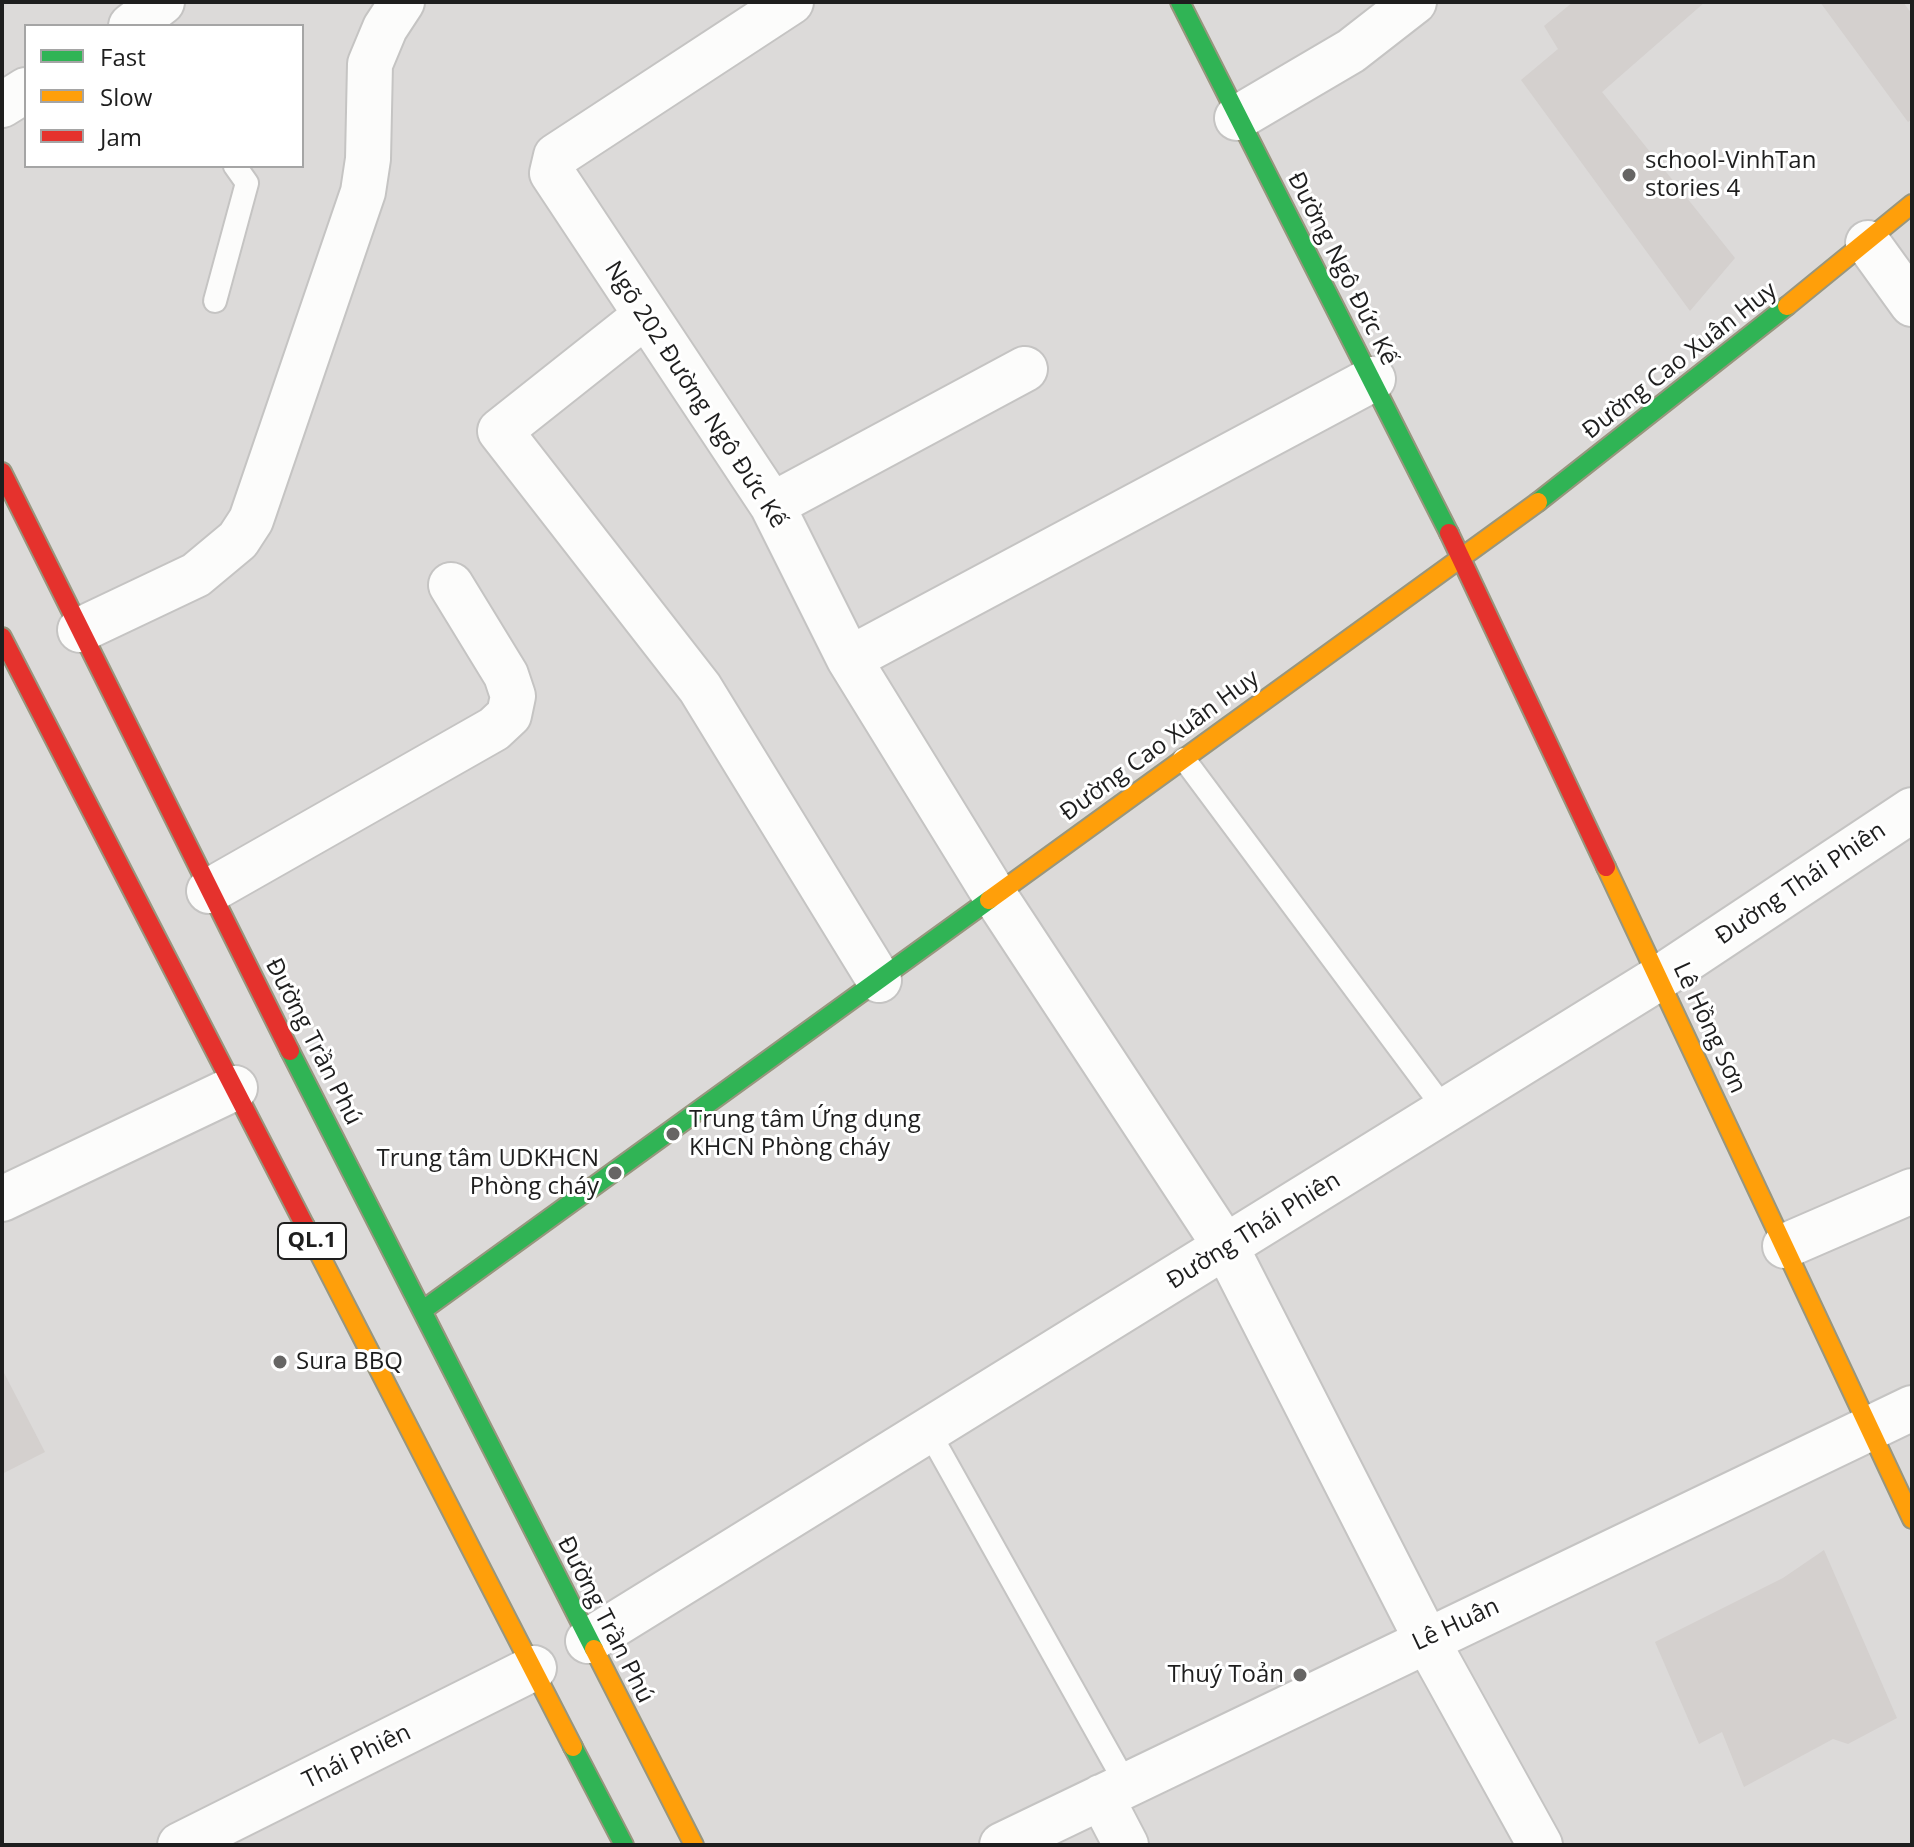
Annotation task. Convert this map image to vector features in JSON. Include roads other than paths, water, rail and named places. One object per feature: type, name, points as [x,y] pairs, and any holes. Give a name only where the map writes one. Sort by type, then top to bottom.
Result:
[{"type":"street","points":[[80,630],[196,575],[238,540],[251,520],[363,192],[368,159],[370,64],[385,28],[402,2]]},
{"type":"street","name":"Ngõ 202 Đường Ngô Đức Kế","points":[[791,2],[553,161],[555,181],[772,505],[849,659],[995,896],[1227,1249],[1426,1639],[1540,1845]]},
{"type":"street","name":"Đường Ngô Đức Kế","points":[[1180,2],[1461,558]]},
{"type":"street","points":[[1237,118],[1351,51],[1414,2]]},
{"type":"street","points":[[2,105],[24,91]]},
{"type":"street","name":"Đường Cao Xuân Huy","points":[[417,1313],[1544,498],[1868,243],[1912,204]]},
{"type":"street","points":[[1868,243],[1912,304]]},
{"type":"street","points":[[645,316],[500,431],[700,688],[879,980]]},
{"type":"street","points":[[772,505],[1025,369]]},
{"type":"street","points":[[849,659],[1373,379]]},
{"type":"street","name":"Đường Trần Phú","points":[[2,472],[581,1645],[694,1845]]},
{"type":"street","name":"Lê Hồng Sơn","points":[[1461,558],[1912,1519]]},
{"type":"street","points":[[209,891],[494,729],[509,715],[513,696],[506,675],[451,585]]},
{"type":"street","name":"QL.1","points":[[2,637],[361,1339],[541,1665],[624,1845]]},
{"type":"street","name":"Đường Thái Phiên","points":[[581,1645],[1227,1249],[1659,978],[1912,810]]},
{"type":"street","points":[[2,1199],[235,1088]]},
{"type":"street","points":[[1785,1246],[1912,1191]]},
{"type":"street","points":[[361,1339],[386,1327]]},
{"type":"street","name":"Lê Huân","points":[[1002,1845],[1912,1408]]},
{"type":"street","name":"Thái Phiên","points":[[180,1845],[541,1665]]},
{"type":"street","points":[[1113,1790],[1126,1845]]},
{"type":"lane","points":[[215,301],[247,183],[236,168]]},
{"type":"lane","points":[[1184,759],[1446,1111]]},
{"type":"lane","points":[[929,1432],[1113,1790]]},
{"type":"place","name":"school-VinhTan stories 4","points":[[1629,175]]},
{"type":"place","name":"Trung tâm Ứng dụng KHCN Phòng cháy","points":[[673,1134]]},
{"type":"place","name":"Trung tâm UDKHCN Phòng cháy","points":[[615,1173]]},
{"type":"place","name":"Sura BBQ","points":[[280,1362]]},
{"type":"place","name":"Thuý Toản","points":[[1300,1675]]}]
